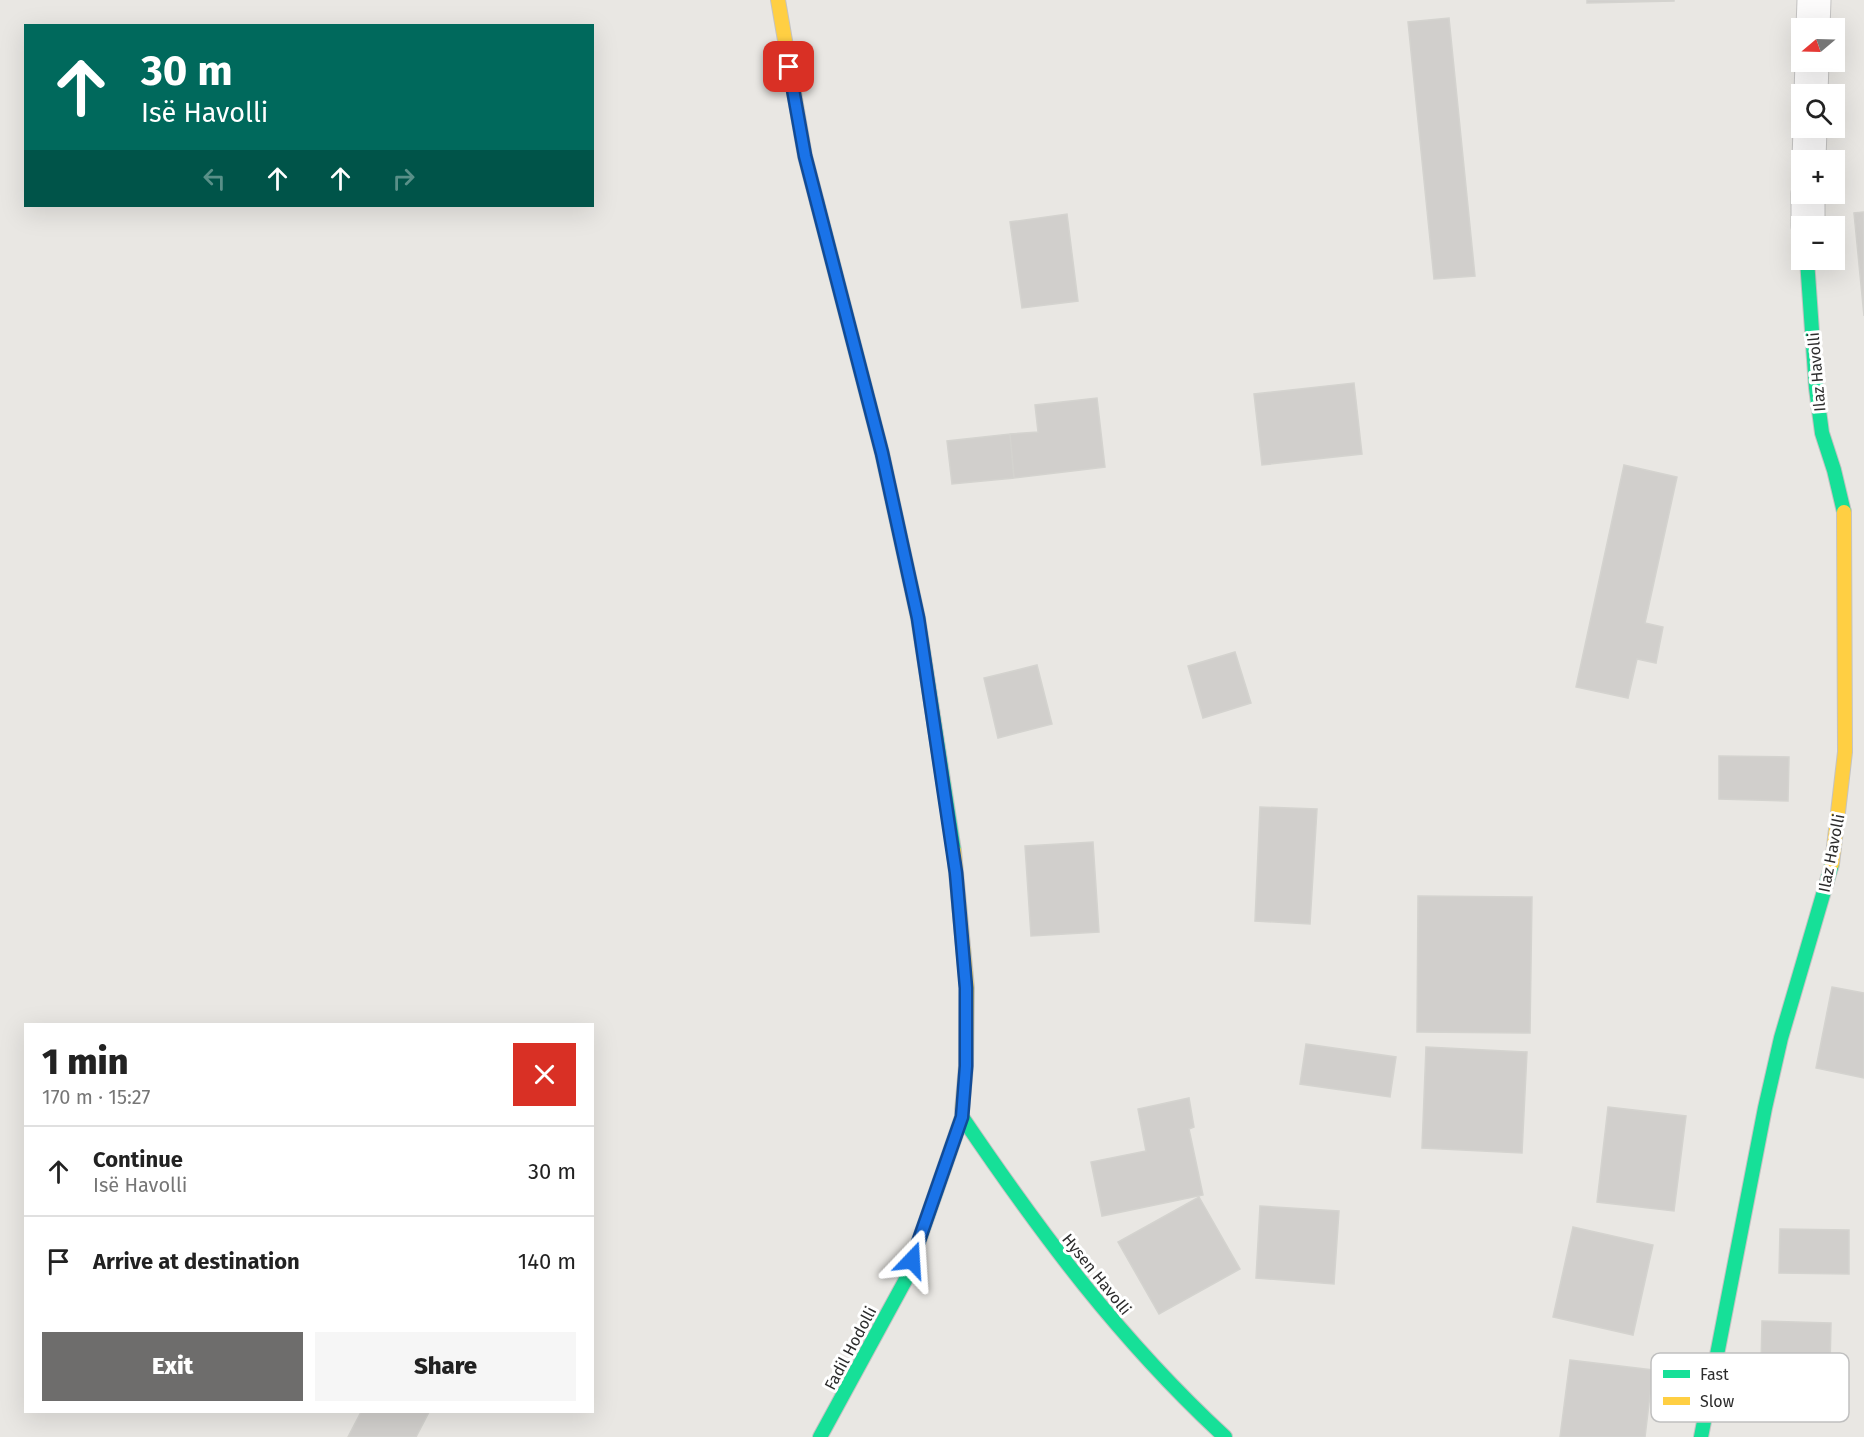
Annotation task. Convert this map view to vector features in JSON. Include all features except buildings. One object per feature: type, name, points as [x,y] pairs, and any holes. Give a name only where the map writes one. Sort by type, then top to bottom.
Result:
[{"type":"main road","name":"Fadil Hodolli","points":[[778,0],[805,156],[882,453],[918,618],[954,853],[966,988],[966,1066],[962,1117],[904,1281],[820,1437]]},
{"type":"main road","name":"Ilaz Havolli","points":[[1718,1353],[1765,1108],[1781,1038],[1833,862],[1845,752],[1844,513],[1822,433],[1816,388],[1808,270]]},
{"type":"main road","name":"Hysen Havolli","points":[[962,1117],[1021,1203],[1086,1287],[1167,1381],[1225,1437]]},
{"type":"main road","name":"Ilaz Havolli","points":[[1701,1437],[1704,1422]]},
{"type":"street","points":[[1814,18],[1815,0]]},
{"type":"traffic: fast","points":[[817,202],[882,453],[918,618],[954,851]]},
{"type":"traffic: fast","points":[[1808,270],[1816,388],[1822,433],[1844,512]]},
{"type":"traffic: fast","points":[[1717,1353],[1765,1108],[1781,1038],[1832,864]]},
{"type":"traffic: fast","points":[[820,1437],[905,1281],[962,1117],[962,1111]]},
{"type":"traffic: fast","points":[[962,1117],[1022,1203],[1084,1285],[1151,1363],[1225,1437]]},
{"type":"traffic: fast","points":[[1701,1437],[1704,1422]]},
{"type":"traffic: slow","points":[[778,0],[805,156],[817,202]]},
{"type":"traffic: slow","points":[[1832,864],[1845,752],[1844,512]]},
{"type":"traffic: slow","points":[[954,851],[967,988],[966,1066],[962,1111]]},
{"type":"route","points":[[789,67],[805,156],[882,453],[918,618],[954,853],[966,988],[966,1066],[962,1117],[912,1260]]}]
